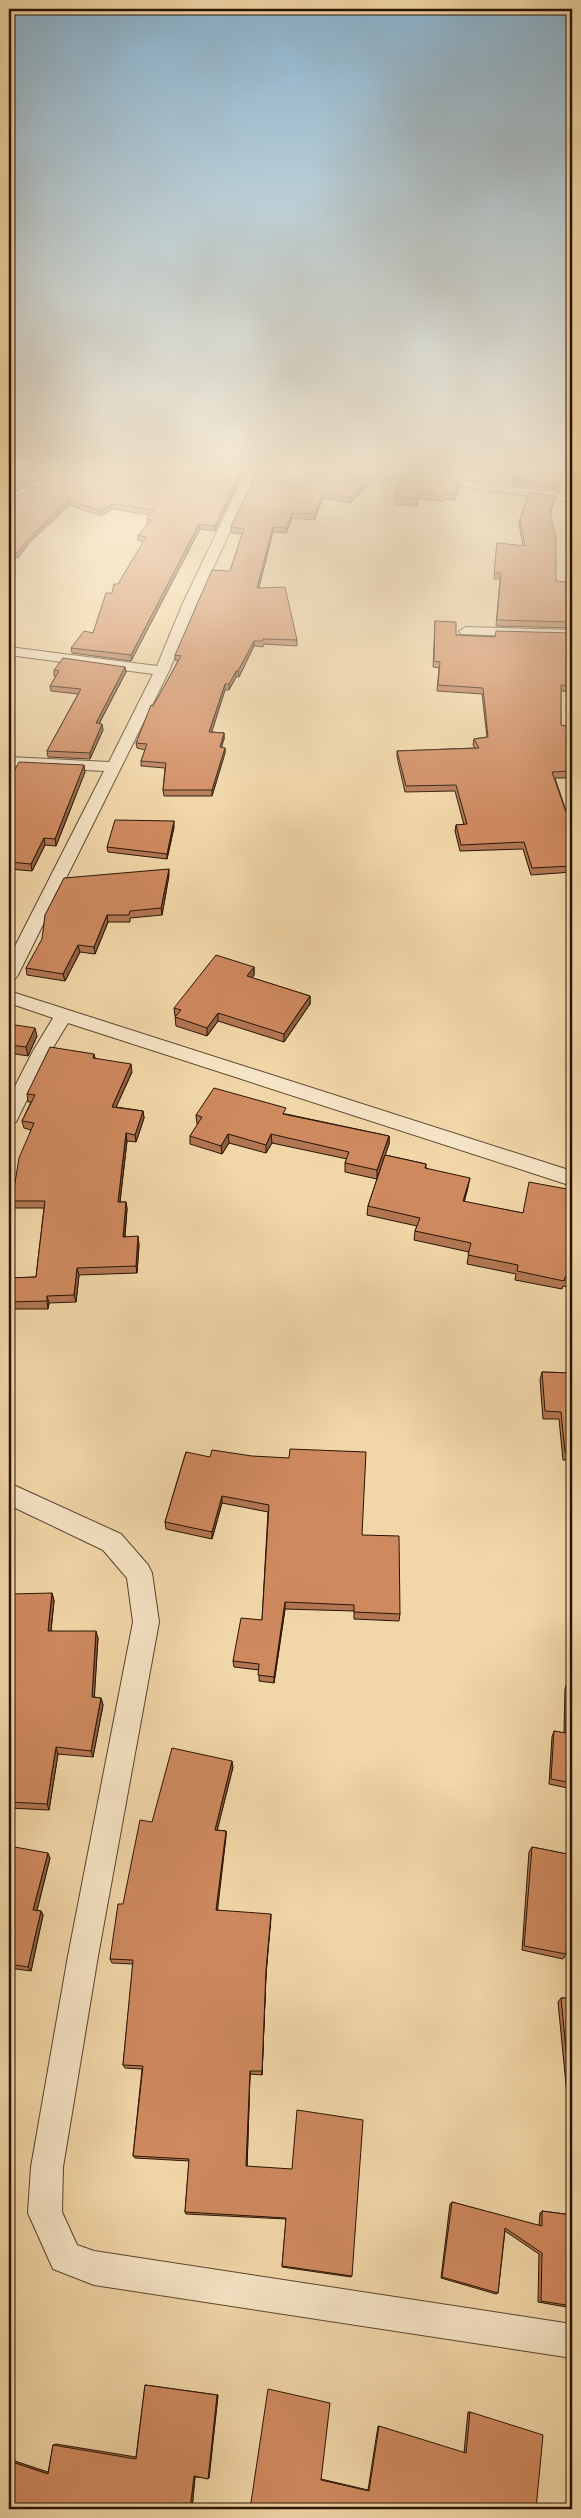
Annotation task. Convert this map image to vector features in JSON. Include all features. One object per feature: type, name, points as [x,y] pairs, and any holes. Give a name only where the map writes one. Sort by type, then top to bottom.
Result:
[{"type":"street","points":[[9,974],[162,671],[197,589]]},
{"type":"street","points":[[466,631],[572,634]]},
{"type":"street","points":[[9,652],[162,671]]},
{"type":"street","points":[[9,761],[112,767]]},
{"type":"street","points":[[9,997],[572,1179]]},
{"type":"street","points":[[9,1117],[42,1051],[64,1015]]},
{"type":"street","points":[[9,1494],[112,1542],[139,1573],[146,1622],[47,2167],[45,2213],[65,2257],[94,2268],[332,2302],[572,2341]]},
{"type":"building","points":[[113,589],[166,589],[131,655],[71,648],[84,631],[93,633],[106,593],[112,593]]},
{"type":"building","points":[[204,589],[285,589],[297,640],[263,639],[263,641],[254,641],[238,671],[236,671],[229,684],[225,684],[209,732],[224,733],[220,747],[225,748],[212,790],[163,790],[166,763],[141,761],[147,744],[136,743],[151,705],[153,706],[181,656],[175,655]]},
{"type":"building","points":[[500,589],[572,589],[572,622],[497,620]]},
{"type":"building","points":[[435,621],[456,622],[456,635],[495,637],[496,631],[572,633],[572,686],[561,685],[561,725],[572,727],[572,771],[552,772],[572,829],[572,866],[532,868],[524,842],[461,845],[456,825],[467,824],[456,785],[406,786],[397,751],[479,748],[474,739],[488,737],[483,688],[438,685],[440,662],[434,661]]},
{"type":"building","points":[[63,658],[125,667],[96,723],[102,724],[90,753],[47,751],[81,689],[50,686],[59,671],[54,670]]},
{"type":"building","points":[[19,762],[84,765],[55,839],[44,838],[31,864],[9,862],[9,781]]},
{"type":"building","points":[[115,820],[174,821],[167,854],[107,847]]},
{"type":"building","points":[[169,869],[161,908],[130,911],[129,915],[107,915],[94,947],[78,945],[63,974],[26,968],[42,939],[45,915],[64,878]]},
{"type":"building","points":[[216,955],[254,967],[247,976],[310,996],[284,1034],[218,1013],[207,1028],[175,1017],[181,1010],[174,1008]]},
{"type":"building","points":[[9,1024],[35,1028],[26,1047],[9,1045]]},
{"type":"building","points":[[50,1047],[94,1054],[93,1058],[131,1064],[112,1107],[143,1111],[135,1135],[126,1133],[118,1202],[126,1202],[123,1237],[138,1236],[136,1266],[77,1268],[74,1295],[47,1296],[47,1301],[9,1302],[9,1278],[36,1277],[45,1201],[12,1201],[19,1158],[34,1123],[22,1121],[35,1095],[27,1094]]},
{"type":"building","points":[[214,1088],[286,1108],[283,1114],[389,1136],[377,1170],[345,1163],[349,1152],[271,1134],[266,1145],[228,1134],[221,1146],[190,1136],[202,1117],[196,1115]]},
{"type":"building","points":[[385,1155],[426,1164],[425,1168],[470,1178],[463,1201],[523,1213],[529,1182],[572,1190],[572,1278],[565,1277],[564,1281],[517,1271],[518,1265],[468,1255],[471,1243],[415,1231],[420,1218],[368,1206]]},
{"type":"building","points":[[542,1372],[572,1373],[572,1453],[565,1452],[561,1412],[545,1411]]},
{"type":"building","points":[[290,1449],[366,1452],[362,1535],[399,1536],[400,1614],[354,1612],[354,1605],[285,1602],[274,1677],[258,1675],[259,1664],[233,1661],[241,1618],[262,1620],[269,1505],[222,1496],[212,1532],[165,1522],[186,1452],[210,1457],[212,1450],[252,1456],[289,1458]]},
{"type":"building","points":[[52,1593],[48,1631],[96,1631],[92,1697],[101,1698],[91,1751],[56,1747],[47,1804],[9,1802],[9,1609],[11,1594]]},
{"type":"building","points":[[567,1682],[572,1683],[572,1783],[551,1779],[554,1731],[566,1733]]},
{"type":"building","points":[[172,1748],[232,1761],[215,1830],[226,1831],[216,1910],[271,1914],[266,1970],[262,2071],[250,2071],[246,2166],[292,2169],[297,2110],[363,2120],[352,2276],[282,2266],[286,2218],[185,2212],[189,2159],[133,2156],[143,2066],[123,2065],[133,1960],[110,1959],[118,1904],[123,1904],[140,1820],[152,1822]]},
{"type":"building","points":[[9,1846],[48,1853],[33,1910],[41,1911],[28,1967],[9,1964]]},
{"type":"building","points":[[532,1847],[572,1855],[572,1911],[568,1910],[566,1954],[524,1946]]},
{"type":"building","points":[[561,1998],[572,1998],[572,2112]]},
{"type":"building","points":[[452,2202],[542,2226],[542,2211],[572,2215],[572,2306],[541,2301],[542,2253],[505,2228],[498,2293],[442,2277]]},
{"type":"building","points":[[145,2385],[217,2395],[208,2479],[194,2476],[190,2509],[9,2509],[9,2461],[48,2474],[53,2445],[136,2459]]},
{"type":"building","points":[[268,2389],[330,2403],[321,2480],[369,2491],[379,2426],[466,2453],[470,2412],[543,2435],[536,2509],[250,2509]]}]
